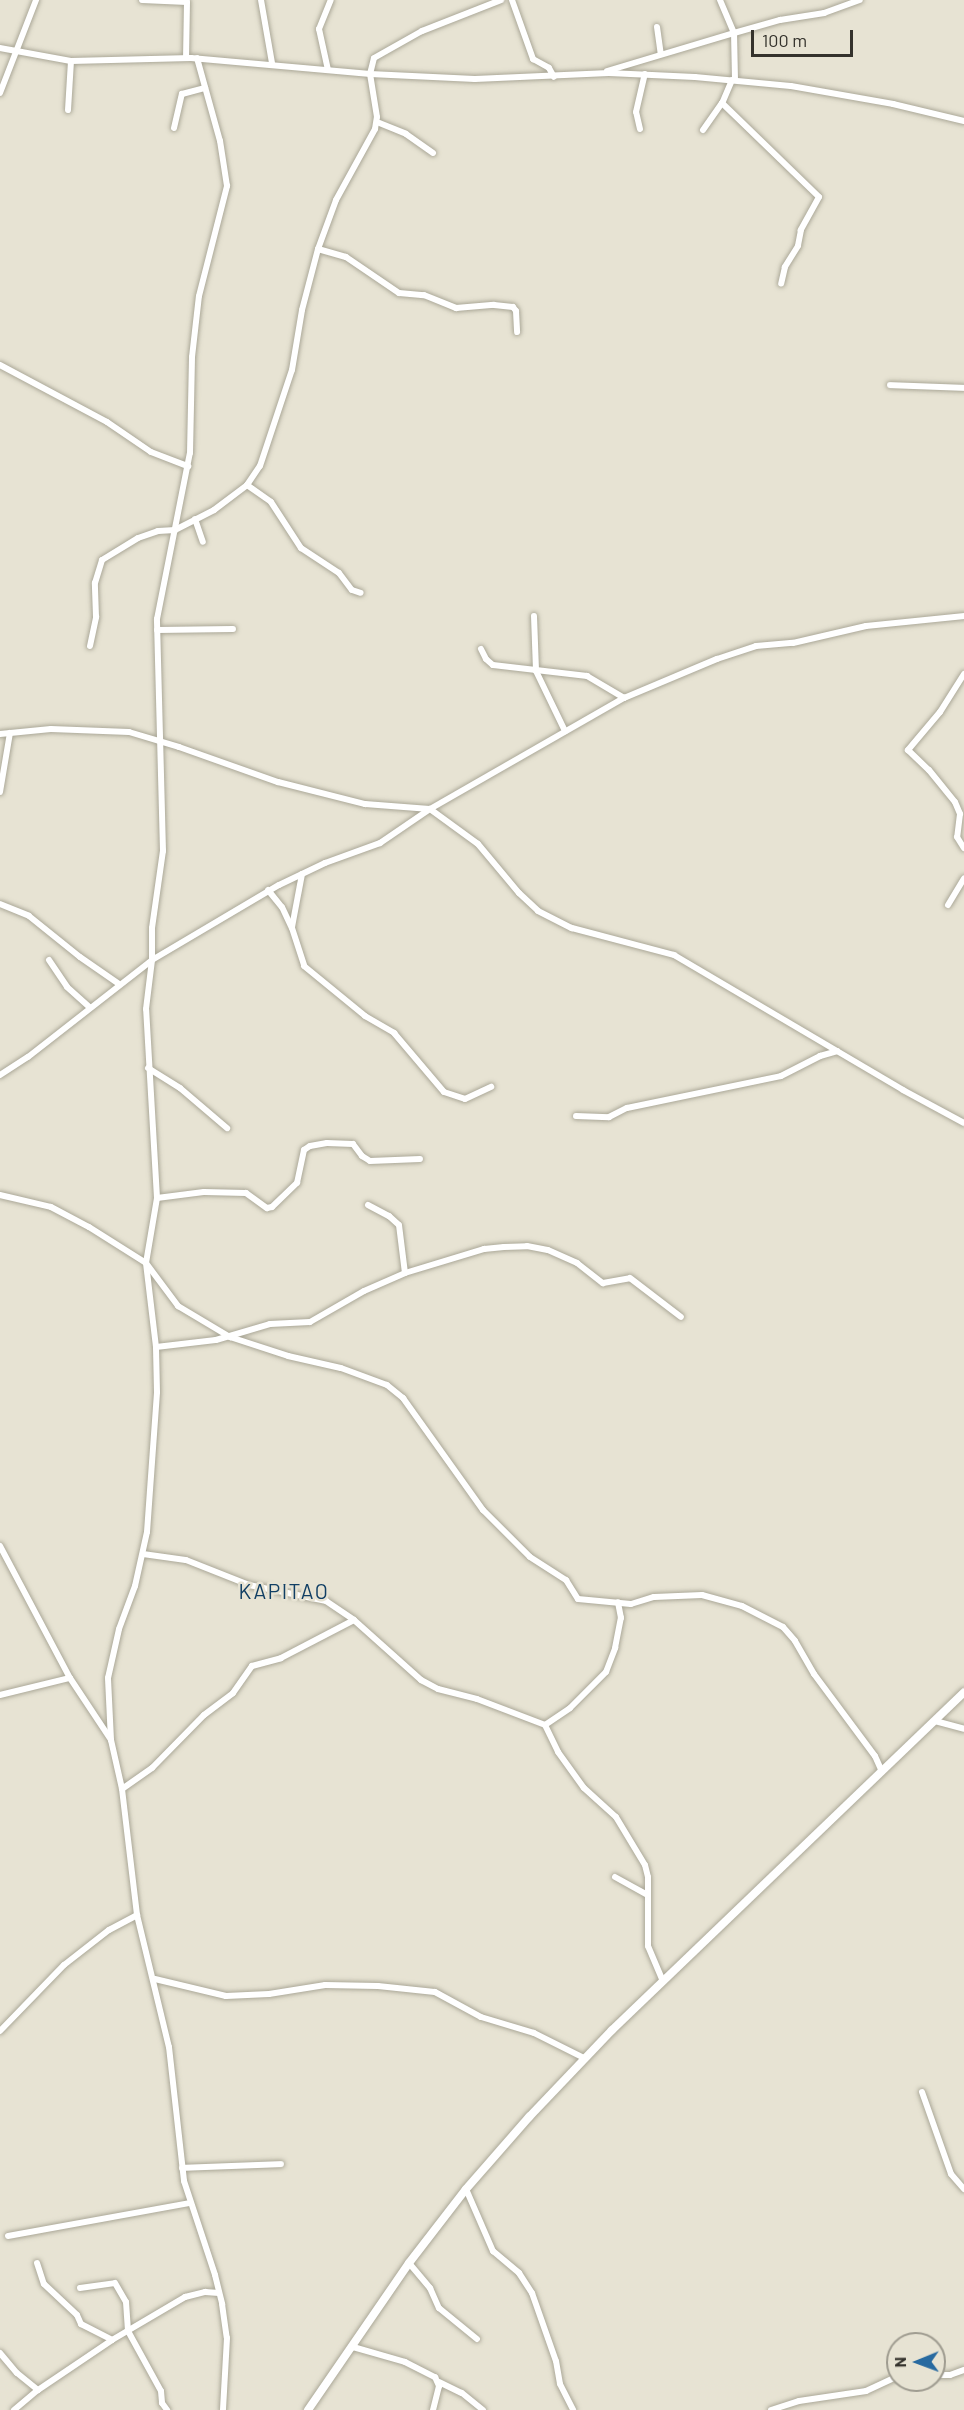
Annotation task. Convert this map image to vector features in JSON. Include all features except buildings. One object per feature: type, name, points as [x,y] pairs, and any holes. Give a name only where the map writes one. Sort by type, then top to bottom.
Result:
[{"type":"main road","points":[[308,2410],[409,2263],[466,2189],[584,2058],[964,1692]]},
{"type":"street","points":[[0,93],[36,0]]},
{"type":"street","points":[[142,0],[187,1],[186,58]]},
{"type":"street","points":[[261,0],[273,63]]},
{"type":"street","points":[[328,70],[319,29],[331,0]]},
{"type":"street","points":[[90,646],[96,617],[95,583],[102,560],[138,538],[158,531],[175,530],[214,510],[247,485],[260,466],[292,370],[302,310],[318,249],[336,200],[377,122],[370,74],[372,61],[377,55],[422,32],[501,0]]},
{"type":"street","points":[[512,0],[533,59],[549,68],[554,77]]},
{"type":"street","points":[[703,130],[722,103],[733,80],[734,33],[720,0]]},
{"type":"street","points":[[601,73],[780,20],[824,13],[860,0]]},
{"type":"street","points":[[657,27],[662,54]]},
{"type":"street","points":[[0,48],[71,61],[197,58],[273,63],[370,74],[475,79],[601,73],[733,80],[791,86],[893,104],[964,121]]},
{"type":"street","points":[[197,58],[220,141],[227,186],[222,212],[204,270],[195,322],[188,466],[157,630],[163,851],[152,928],[152,960],[146,1009],[157,1198],[146,1263],[156,1347],[157,1392],[151,1492],[143,1554],[110,1666],[108,1705],[111,1740],[122,1789],[137,1915],[155,1979],[169,2047],[182,2168],[189,2202],[219,2293],[227,2338],[224,2410]]},
{"type":"street","points":[[68,110],[71,61]]},
{"type":"street","points":[[640,129],[636,112],[645,74]]},
{"type":"street","points":[[174,128],[182,94],[205,88]]},
{"type":"street","points":[[722,103],[789,170],[819,195],[819,199],[801,230],[798,246],[785,267],[781,284]]},
{"type":"street","points":[[377,122],[406,134],[434,153]]},
{"type":"street","points":[[318,249],[346,257],[399,293],[424,295],[456,308],[494,305],[513,308],[516,311],[517,332]]},
{"type":"street","points":[[0,365],[108,422],[151,452],[188,466]]},
{"type":"street","points":[[890,384],[964,388]]},
{"type":"street","points":[[247,485],[272,502],[301,548],[339,573],[352,590],[361,593]]},
{"type":"street","points":[[195,519],[203,542]]},
{"type":"street","points":[[534,616],[536,671],[566,731]]},
{"type":"street","points":[[0,1075],[28,1057],[152,960],[268,891],[302,874],[380,843],[430,809],[624,698],[717,659],[756,646],[793,643],[876,624],[964,616]]},
{"type":"street","points":[[157,630],[233,629]]},
{"type":"street","points":[[481,649],[486,659],[493,665],[587,676],[624,698]]},
{"type":"street","points":[[964,674],[940,712],[908,750],[929,770],[955,802],[960,814],[957,837],[964,848]]},
{"type":"street","points":[[0,734],[93,730],[129,732],[278,782],[365,804],[430,809],[478,844],[519,893],[538,911],[572,928],[649,946],[675,955],[964,1123]]},
{"type":"street","points":[[0,792],[10,733]]},
{"type":"street","points":[[292,928],[302,874]]},
{"type":"street","points":[[948,905],[964,878]]},
{"type":"street","points":[[268,891],[282,907],[292,928],[304,966],[365,1016],[393,1033],[444,1092],[465,1100],[491,1087]]},
{"type":"street","points":[[0,904],[28,916],[119,984]]},
{"type":"street","points":[[49,960],[67,987],[89,1007]]},
{"type":"street","points":[[576,1116],[609,1117],[627,1108],[782,1076],[820,1056],[837,1051]]},
{"type":"street","points":[[148,1068],[180,1088],[227,1128]]},
{"type":"street","points":[[157,1198],[204,1192],[246,1193],[267,1208],[272,1207],[297,1183],[304,1150],[327,1143],[352,1144],[362,1156],[370,1161],[420,1159]]},
{"type":"street","points":[[0,1195],[40,1204],[69,1215],[146,1263],[178,1306],[230,1337],[288,1356],[341,1368],[387,1385],[403,1398],[483,1510],[530,1557],[566,1580],[579,1599],[631,1604],[654,1598],[702,1595],[742,1606],[783,1627],[795,1641],[814,1674],[875,1756],[882,1772]]},
{"type":"street","points":[[368,1205],[389,1216],[399,1225],[405,1273]]},
{"type":"street","points":[[156,1347],[230,1337],[270,1324],[310,1322],[364,1291],[405,1273],[484,1249],[527,1246],[564,1256],[603,1283],[630,1278],[681,1317]]},
{"type":"street","points":[[0,1546],[70,1678],[111,1740]]},
{"type":"street","points":[[143,1554],[186,1560],[249,1585],[326,1601],[354,1620],[421,1680],[438,1689],[477,1699],[544,1725],[554,1746],[584,1788],[610,1810],[625,1830],[645,1865],[648,1946],[663,1981]]},
{"type":"street","points":[[544,1725],[570,1708],[606,1672],[615,1648],[621,1618],[618,1602]]},
{"type":"street","points":[[621,1618],[631,1604]]},
{"type":"street","points":[[122,1789],[152,1768],[204,1715],[233,1693],[252,1665],[281,1658],[354,1620]]},
{"type":"street","points":[[0,1695],[70,1678]]},
{"type":"street","points":[[935,1721],[964,1729]]},
{"type":"street","points":[[615,1877],[647,1895]]},
{"type":"street","points":[[0,2031],[64,1965],[109,1930],[137,1915]]},
{"type":"street","points":[[155,1979],[226,1996],[269,1994],[325,1985],[388,1987],[435,1992],[481,2017],[534,2033],[584,2058]]},
{"type":"street","points":[[922,2091],[951,2174],[964,2189]]},
{"type":"street","points":[[182,2168],[281,2164]]},
{"type":"street","points":[[466,2189],[493,2251],[519,2273],[532,2293],[556,2361],[560,2384],[573,2410]]},
{"type":"street","points":[[8,2236],[189,2202]]},
{"type":"street","points":[[409,2263],[430,2288],[439,2308],[477,2339]]},
{"type":"street","points":[[38,2264],[44,2284],[77,2315],[81,2324],[112,2340]]},
{"type":"street","points":[[80,2288],[115,2283],[126,2302],[128,2331],[161,2391],[162,2403],[167,2410]]},
{"type":"street","points":[[14,2410],[38,2390],[112,2340],[185,2297],[205,2292],[219,2293]]},
{"type":"street","points":[[353,2347],[422,2368],[438,2382],[462,2393],[483,2410]]},
{"type":"street","points":[[0,2353],[17,2373],[38,2390]]},
{"type":"street","points":[[946,2375],[964,2370]]},
{"type":"street","points":[[433,2410],[438,2382]]},
{"type":"street","points":[[771,2410],[799,2401],[866,2391],[886,2382]]},
{"type":"district","name":"KAPITAO","points":[[284,1591]]}]
